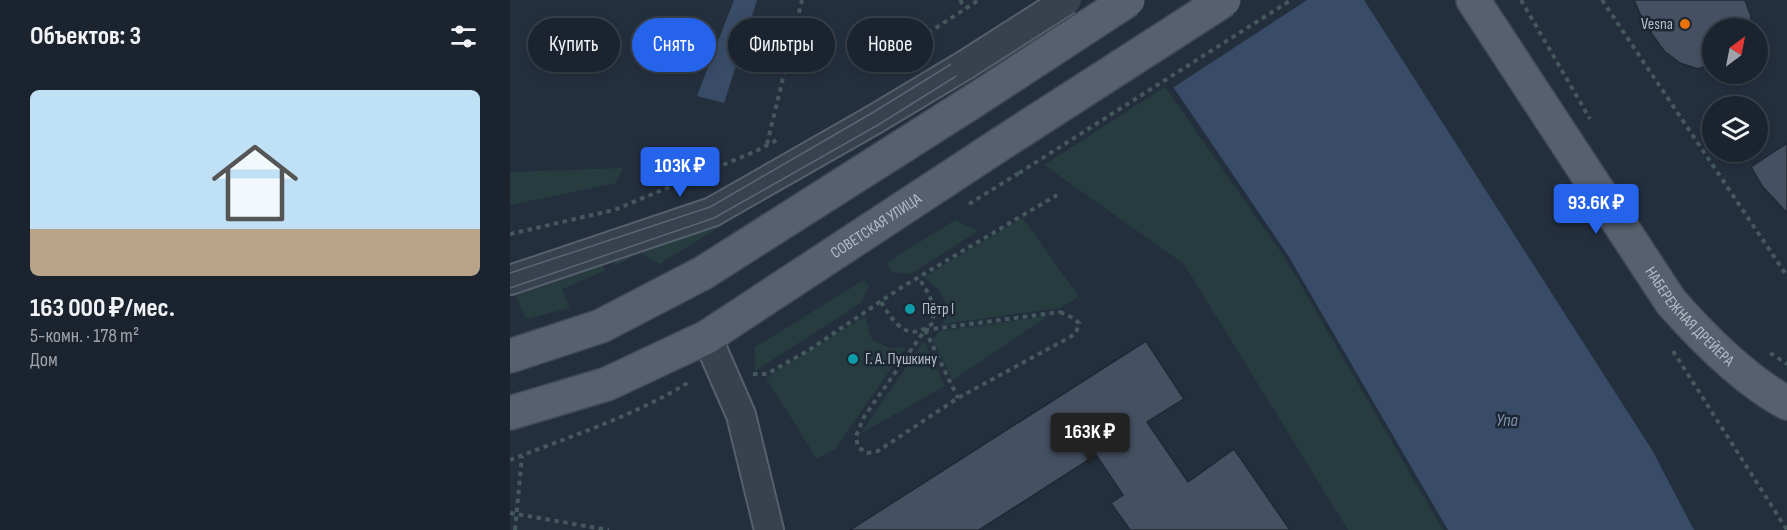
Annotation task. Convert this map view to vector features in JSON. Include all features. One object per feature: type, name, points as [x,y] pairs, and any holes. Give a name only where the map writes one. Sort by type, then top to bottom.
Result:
[{"type":"main road","points":[[510,356],[601,326],[704,273],[1128,0]]},
{"type":"main road","name":"СОВЕТСКАЯ УЛИЦА","points":[[510,413],[607,384],[707,337],[1002,142],[1224,0]]},
{"type":"main road","name":"НАБЕРЕЖНАЯ ДРЕЙЕРА","points":[[1473,0],[1671,302],[1717,350],[1774,396],[1787,403]]},
{"type":"street","points":[[510,280],[712,212],[875,119],[1067,0]]},
{"type":"street","points":[[707,337],[714,373],[741,415],[769,530]]},
{"type":"path","points":[[767,145],[802,0]]},
{"type":"path","points":[[960,0],[965,8]]},
{"type":"path","points":[[933,29],[979,0]]},
{"type":"path","points":[[1019,173],[1292,0]]},
{"type":"path","points":[[1521,0],[1596,129]]},
{"type":"path","points":[[1602,0],[1787,276]]},
{"type":"path","points":[[510,234],[614,210],[754,152]]},
{"type":"path","points":[[510,460],[620,416],[714,373],[767,374],[809,350],[918,277],[1057,195]]},
{"type":"path","points":[[881,302],[892,320],[901,328],[911,332],[925,330],[1060,312],[1079,323],[1076,333],[958,398],[878,451],[867,453],[858,447],[856,436],[864,417],[925,330],[933,323],[934,309],[930,295],[918,277]]},
{"type":"path","points":[[925,330],[958,398]]},
{"type":"path","points":[[1761,347],[1787,364]]},
{"type":"path","points":[[515,530],[522,456]]},
{"type":"path","points":[[510,513],[609,530]]},
{"type":"green space","points":[[1165,87],[1285,258],[1443,530],[1348,530],[1184,264],[1044,165]]},
{"type":"green space","points":[[818,161],[726,223],[659,264],[642,253],[614,266],[610,255]]},
{"type":"green space","points":[[623,168],[616,183],[510,205],[510,172]]},
{"type":"green space","points":[[1023,218],[1079,297],[1060,308],[943,324],[946,310],[943,298],[940,292],[924,277]]},
{"type":"green space","points":[[955,220],[978,231],[911,274],[892,272],[886,263]]},
{"type":"green space","points":[[601,258],[605,271],[562,289],[570,308],[526,319],[513,289]]},
{"type":"green space","points":[[864,280],[869,286],[861,303],[755,371],[755,347]]},
{"type":"green space","points":[[865,316],[872,340],[890,348],[906,347],[835,449],[817,459],[766,378]]},
{"type":"green space","points":[[1048,316],[953,380],[932,339],[940,331]]},
{"type":"green space","points":[[924,341],[945,386],[860,434]]},
{"type":"water","points":[[734,0],[757,0],[751,18],[728,18],[728,72],[734,72],[724,103],[697,96],[706,72],[716,72],[716,47]]},
{"type":"water","name":"Упа","points":[[1114,0],[1364,0],[1652,450],[1694,530],[1448,530],[1289,257]]},
{"type":"pier","points":[[1111,0],[1307,0],[1171,89]]},
{"type":"building","points":[[1634,0],[1745,0],[1751,16],[1750,18],[1702,18],[1702,68],[1698,69],[1680,63],[1664,51],[1644,23]]},
{"type":"building","points":[[1787,143],[1787,213],[1762,186],[1751,167],[1758,162],[1768,162],[1768,156]]},
{"type":"building","points":[[1146,341],[1184,399],[1147,422],[1188,482],[1234,449],[1290,530],[1130,530],[1111,503],[1123,495],[1096,455],[979,530],[850,530]]},
{"type":"tram line","points":[[510,273],[710,207],[872,113],[1055,0]]},
{"type":"tram line","points":[[510,288],[714,218],[878,125],[1078,0]]},
{"type":"place","name":"Vesna","points":[[1685,24]]},
{"type":"place","name":"Пётр I","points":[[910,309]]},
{"type":"place","name":"Г. А. Пушкину","points":[[853,359]]}]
